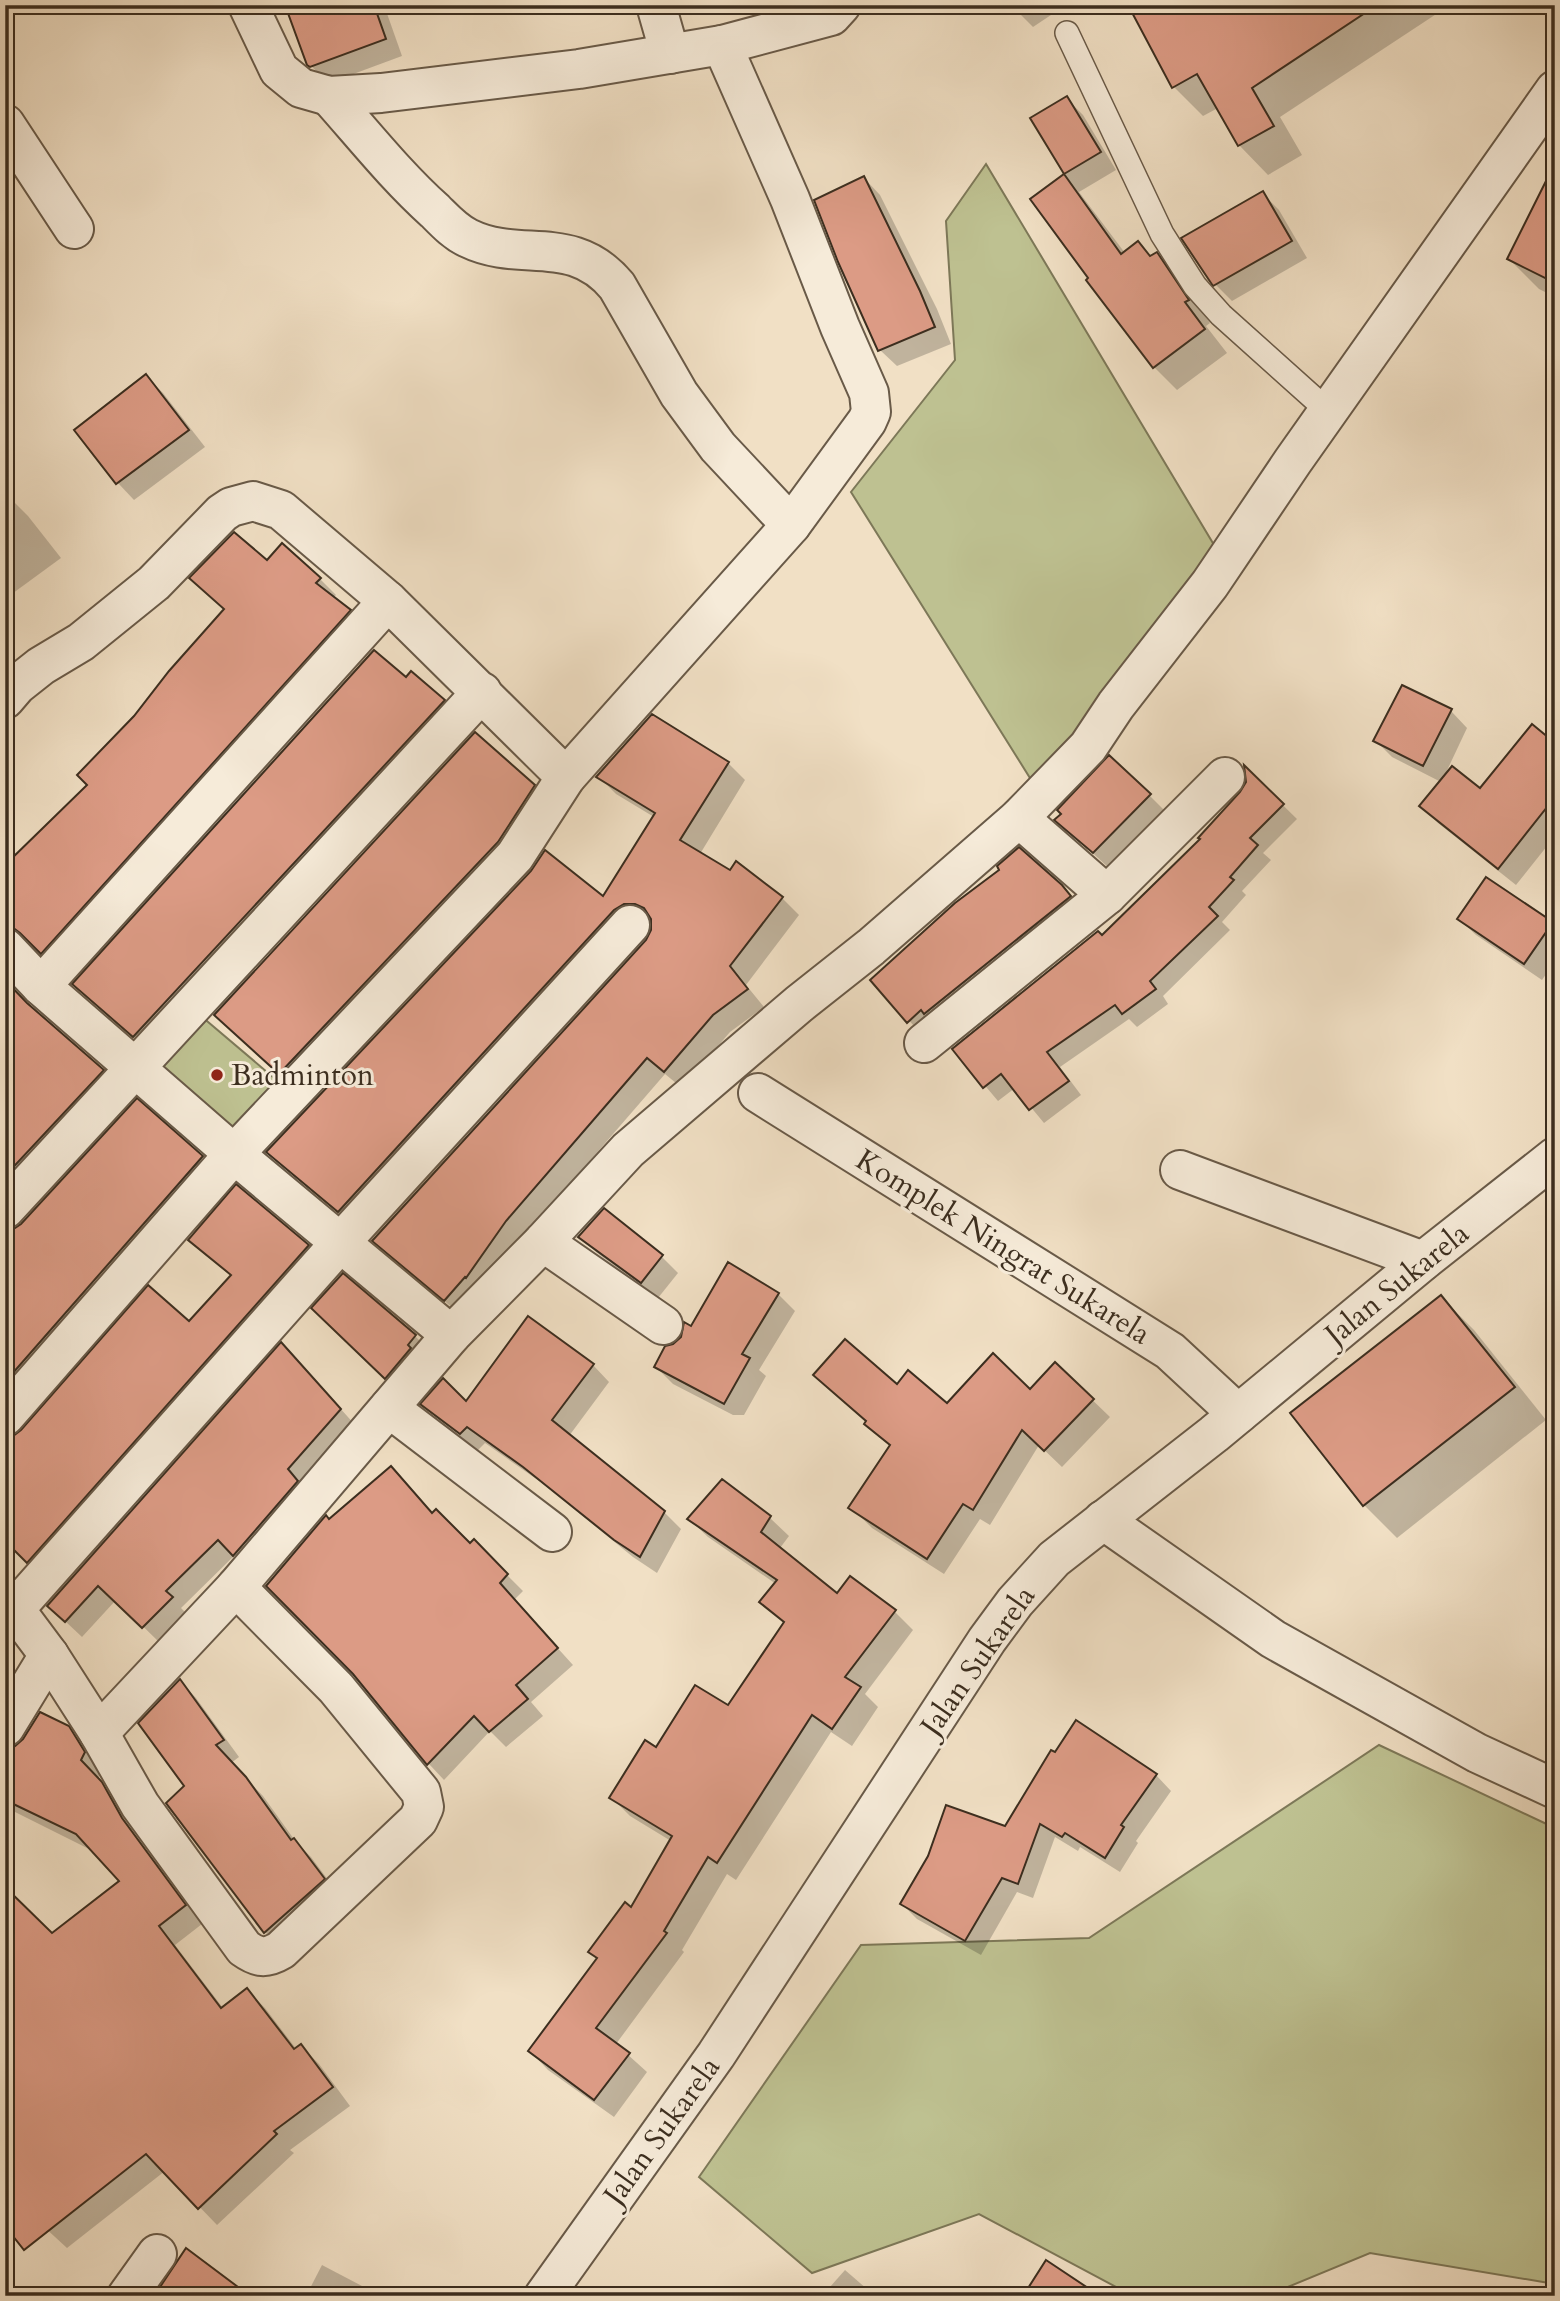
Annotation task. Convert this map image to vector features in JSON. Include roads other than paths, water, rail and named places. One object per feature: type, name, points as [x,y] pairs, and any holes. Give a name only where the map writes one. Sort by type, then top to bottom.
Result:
[{"type":"street","points":[[248,5],[279,70],[300,88],[329,96],[381,93],[579,69],[722,45],[831,16],[841,5]]},
{"type":"street","points":[[656,5],[670,54]]},
{"type":"street","points":[[5,1416],[234,1154],[515,856],[566,777],[790,525],[867,421],[871,401],[790,199],[722,45]]},
{"type":"street","points":[[99,1733],[236,1587],[452,1335],[628,1150],[1019,818],[1088,747],[1116,705],[1210,583],[1555,90]]},
{"type":"street","points":[[329,96],[420,197],[457,231],[470,239],[492,246],[575,255],[607,274],[617,286],[679,394],[718,447],[790,525]]},
{"type":"street","points":[[5,124],[74,229]]},
{"type":"street","points":[[5,699],[25,678],[81,642],[136,598],[231,506],[253,501],[281,510],[388,601],[566,777]]},
{"type":"street","points":[[41,986],[388,601]]},
{"type":"street","points":[[5,1209],[482,692]]},
{"type":"street","points":[[924,1043],[1107,895],[1225,777]]},
{"type":"street","points":[[1019,818],[1107,895]]},
{"type":"street","points":[[236,1587],[336,1688],[421,1792],[424,1807],[418,1820],[281,1950],[270,1956],[259,1957],[244,1948],[140,1805],[99,1733],[49,1655],[10,1603],[630,925]]},
{"type":"street","points":[[5,948],[41,986],[234,1154],[452,1335]]},
{"type":"street","name":"Komplek Ningrat Sukarela","points":[[758,1093],[1160,1345],[1238,1414]]},
{"type":"street","name":"Jalan Sukarela","points":[[544,2296],[716,2055],[987,1640],[1054,1559],[1555,1157]]},
{"type":"street","points":[[1180,1170],[1423,1261]]},
{"type":"street","points":[[543,1242],[663,1325]]},
{"type":"street","points":[[389,1408],[552,1532]]},
{"type":"street","points":[[1103,1520],[1273,1639],[1477,1753],[1555,1789]]},
{"type":"street","points":[[5,1727],[49,1655]]},
{"type":"street","points":[[127,2296],[157,2254]]},
{"type":"lane","points":[[1067,33],[1162,234],[1195,286],[1221,315],[1328,411]]},
{"type":"place","name":"Badminton","points":[[217,1075]]}]
